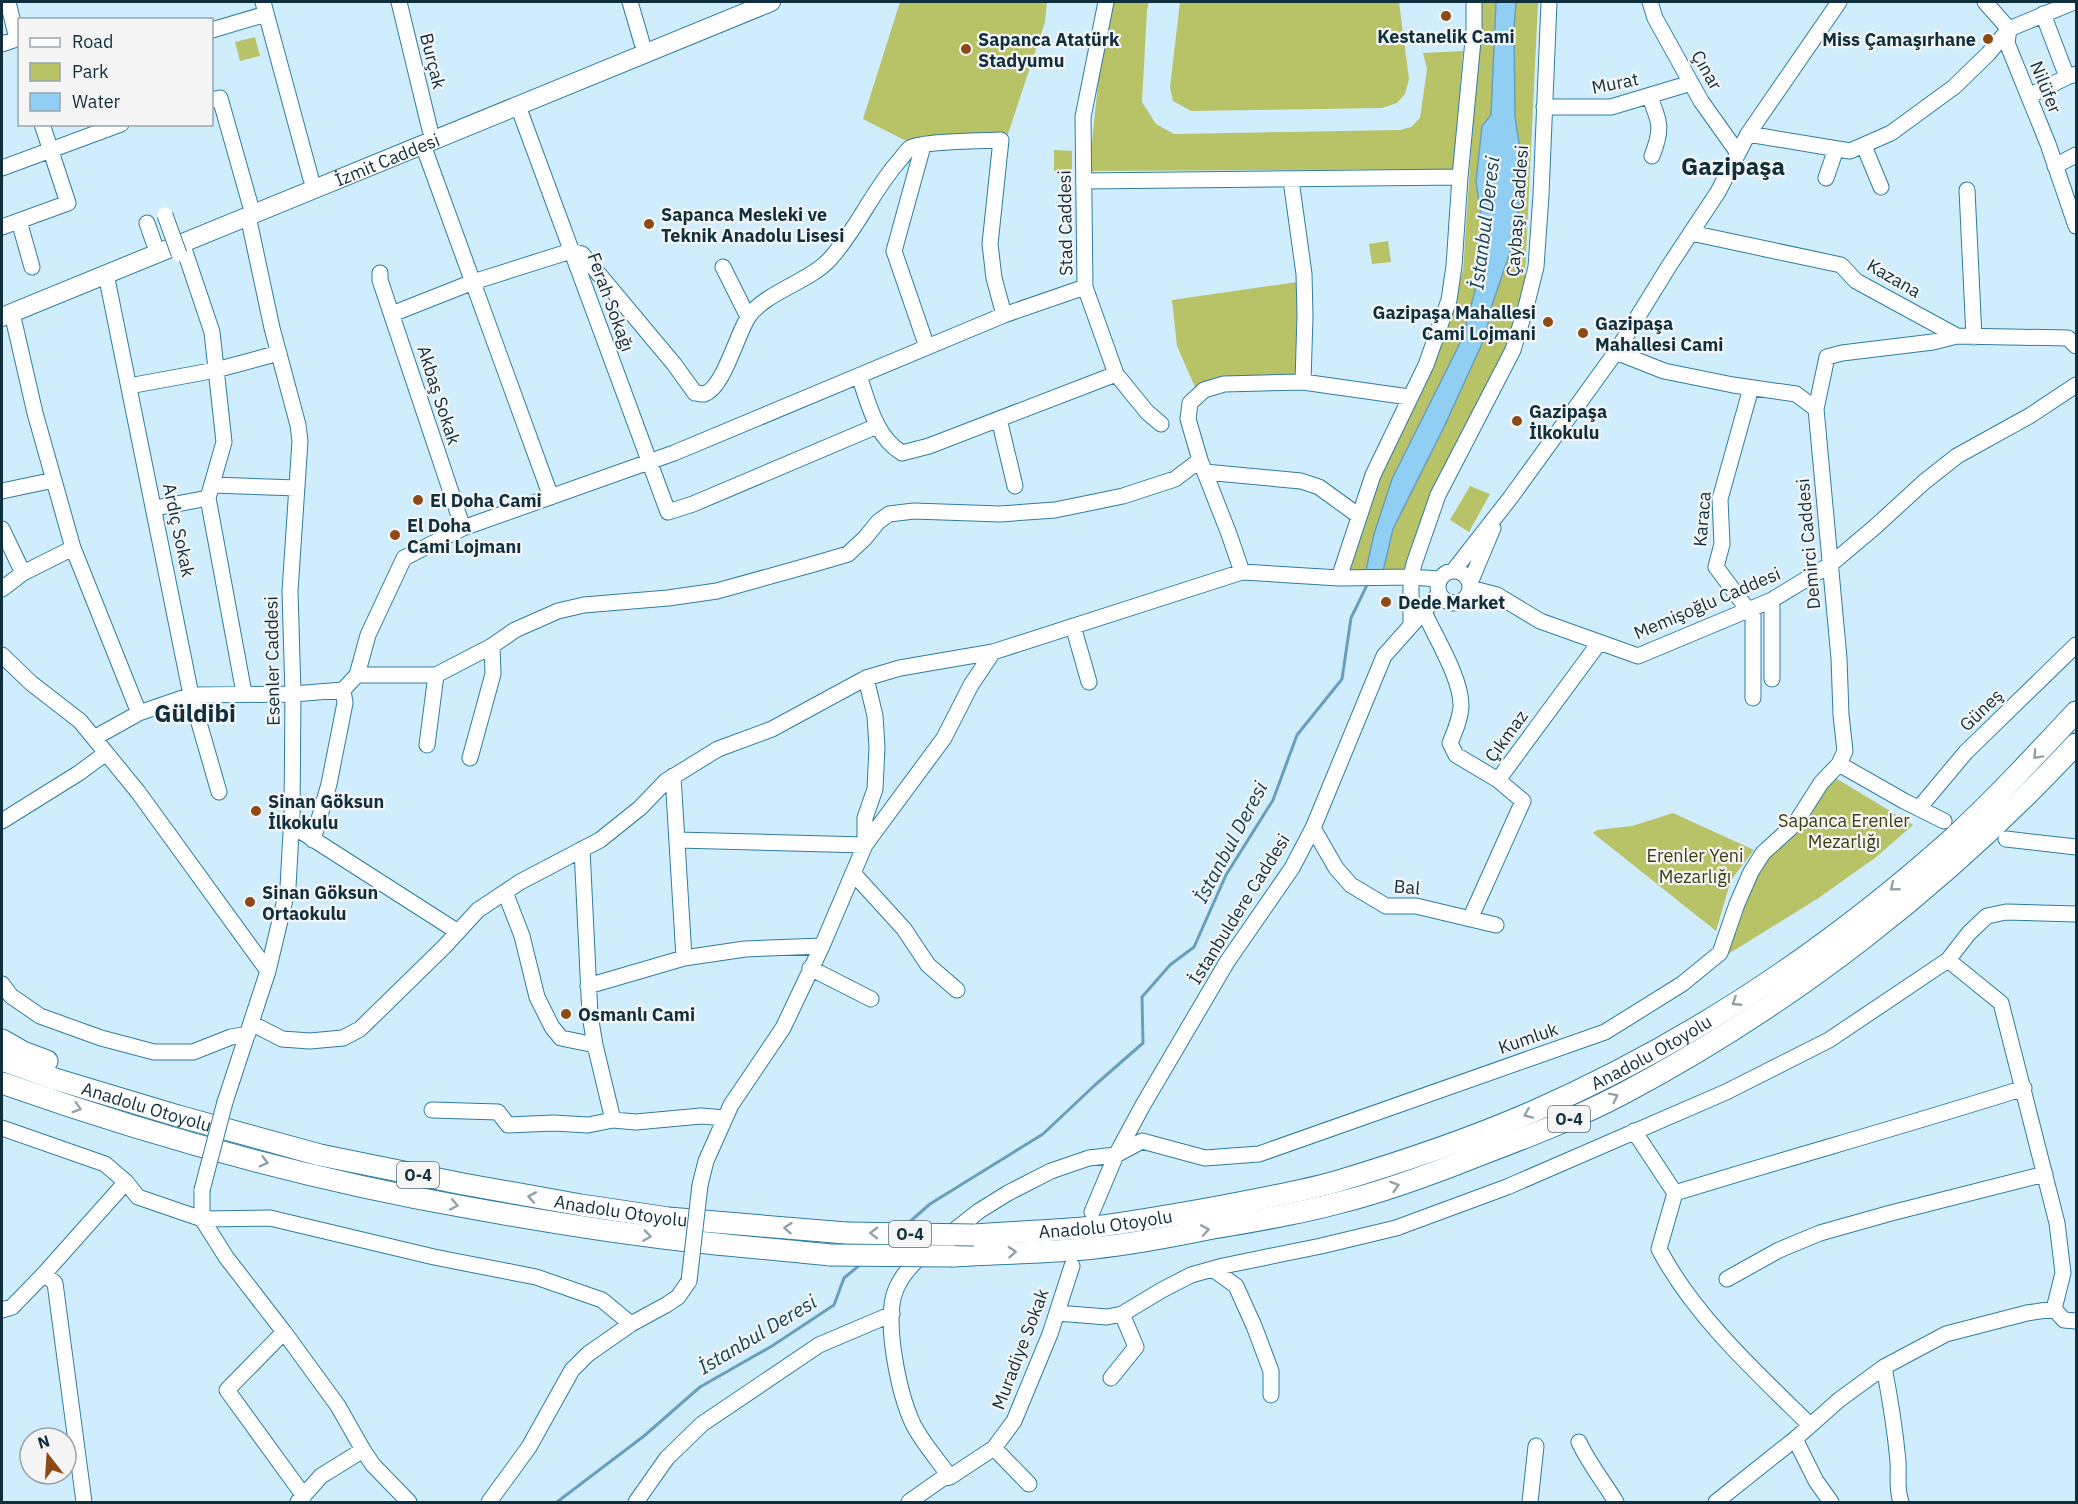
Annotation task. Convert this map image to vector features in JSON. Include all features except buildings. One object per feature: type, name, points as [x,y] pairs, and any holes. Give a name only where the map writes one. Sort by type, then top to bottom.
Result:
[{"type":"highway","name":"Anadolu Otoyolu","points":[[2,1060],[55,1079],[178,1116],[320,1155],[581,1205],[668,1218],[846,1233],[974,1235],[1094,1227],[1266,1198],[1333,1182],[1394,1163],[1461,1141],[1532,1113],[1670,1044],[1774,977],[1839,931],[1953,838],[2029,764],[2076,712]]},
{"type":"highway","name":"Anadolu Otoyolu","points":[[2,1085],[174,1138],[318,1176],[464,1207],[664,1238],[830,1255],[953,1256],[1093,1248],[1271,1218],[1338,1203],[1403,1184],[1540,1132],[1621,1094],[1670,1067],[1795,989],[1851,948],[1973,848],[2042,782],[2076,744]]},
{"type":"highway","points":[[2,1040],[23,1052],[94,1078],[174,1103],[320,1155]]},
{"type":"main road","name":"İzmit Caddesi","points":[[5,312],[154,243],[249,210],[427,138],[642,43],[742,2]]},
{"type":"main road","name":"İzmit Caddesi","points":[[5,312],[181,249],[249,210],[311,179],[518,106],[771,2]]},
{"type":"street","points":[[2,44],[18,38],[8,2]]},
{"type":"street","name":"Burçak","points":[[399,2],[427,138],[473,282],[551,497]]},
{"type":"street","points":[[630,2],[642,43]]},
{"type":"street","name":"Stad Caddesi","points":[[1106,2],[1083,117],[1085,286],[1116,374],[1147,412],[1161,424]]},
{"type":"street","points":[[1339,578],[1373,475],[1390,443],[1436,340],[1449,300],[1454,266],[1474,30],[1474,2]]},
{"type":"street","name":"Çaybaşı Caddesi","points":[[1408,581],[1438,495],[1514,350],[1536,267],[1549,2]]},
{"type":"street","name":"Çınar","points":[[1650,2],[1655,18],[1701,101],[1738,153]]},
{"type":"street","points":[[1453,590],[1443,574],[1454,570],[1616,352],[1718,192],[1748,134],[1839,2]]},
{"type":"street","points":[[1985,2],[2009,29]]},
{"type":"street","points":[[1748,134],[1850,151],[1864,146],[1891,132],[1954,87],[1988,54],[2009,29],[2074,2]]},
{"type":"street","points":[[213,30],[264,8],[311,179]]},
{"type":"street","points":[[2029,96],[2072,76],[2043,14]]},
{"type":"street","name":"Nilüfer","points":[[2009,29],[2007,43],[2048,144],[2076,226]]},
{"type":"street","name":"Murat","points":[[1544,107],[1611,107],[1691,83]]},
{"type":"street","points":[[1649,96],[1660,122],[1659,139],[1652,156]]},
{"type":"street","name":"Esenler Caddesi","points":[[202,1219],[202,1190],[225,1102],[268,971],[288,887],[292,694],[290,591],[300,441],[249,210],[220,98],[213,100]]},
{"type":"street","name":"Ferah Sokağı","points":[[518,106],[668,512],[693,504],[877,426]]},
{"type":"street","points":[[2,227],[68,203],[43,126]]},
{"type":"street","points":[[2,168],[114,126]]},
{"type":"street","points":[[392,314],[473,282],[572,251],[582,254],[674,364],[695,393],[704,394],[714,387],[748,317],[756,308],[812,274],[829,260],[855,227],[891,170],[910,148],[1001,140],[990,244],[994,278],[1004,315]]},
{"type":"street","points":[[923,146],[894,251],[927,347]]},
{"type":"street","points":[[1864,146],[1881,187]]},
{"type":"street","points":[[1826,178],[1836,149]]},
{"type":"street","points":[[2055,166],[2076,155]]},
{"type":"street","points":[[1084,181],[1460,177]]},
{"type":"street","points":[[1291,180],[1304,274],[1303,382]]},
{"type":"street","points":[[1967,190],[1974,337]]},
{"type":"street","points":[[165,214],[181,249],[191,282],[212,332],[224,442],[210,492],[244,693]]},
{"type":"street","points":[[19,220],[32,267]]},
{"type":"street","points":[[147,223],[154,243]]},
{"type":"street","name":"Kazana","points":[[1691,233],[1841,265],[1856,282],[1957,336],[2068,338],[2076,346]]},
{"type":"street","points":[[723,267],[748,317]]},
{"type":"street","name":"Akbaş Sokak","points":[[380,273],[463,528]]},
{"type":"street","name":"Ardıç Sokak","points":[[106,274],[191,695],[219,792]]},
{"type":"street","points":[[94,738],[139,713],[191,695],[292,694],[343,690],[357,675],[368,635],[404,558],[463,528],[649,462],[1004,315],[1085,286]]},
{"type":"street","points":[[5,312],[73,548],[139,713]]},
{"type":"street","name":"Demirci Caddesi","points":[[1839,764],[1845,751],[1831,564],[1816,409],[1827,357],[1842,353],[1933,342],[1957,336]]},
{"type":"street","points":[[1616,352],[1664,371],[1751,388],[1796,394],[1816,409]]},
{"type":"street","points":[[129,386],[216,370],[279,353]]},
{"type":"street","points":[[859,376],[877,426],[892,447],[902,453],[929,446],[1116,374]]},
{"type":"street","points":[[1242,572],[1230,534],[1202,466],[1188,418],[1190,402],[1204,390],[1224,384],[1303,382],[1409,397]]},
{"type":"street","name":"Memişoğlu Caddesi","points":[[1453,590],[1497,595],[1540,621],[1638,656],[1772,600],[1831,564],[1957,456],[2031,415],[2076,385]]},
{"type":"street","name":"Karaca","points":[[1750,609],[1716,567],[1722,544],[1720,499],[1751,388]]},
{"type":"street","points":[[999,419],[1015,486]]},
{"type":"street","points":[[357,675],[436,675],[492,646],[514,630],[558,611],[584,605],[668,598],[717,591],[848,554],[878,522],[889,514],[914,511],[1000,514],[1055,510],[1123,496],[1175,479],[1202,466],[1319,487],[1359,516]]},
{"type":"street","points":[[2,491],[54,480]]},
{"type":"street","points":[[155,508],[210,492],[296,488]]},
{"type":"street","points":[[1453,590],[1503,506]]},
{"type":"street","points":[[2,529],[23,573]]},
{"type":"street","points":[[2,589],[23,573],[73,548]]},
{"type":"street","points":[[2,984],[11,996],[40,1016],[100,1038],[154,1052],[193,1052],[250,1028],[282,1039],[310,1041],[343,1038],[360,1029],[478,910],[520,882],[600,840],[640,808],[666,781],[718,749],[772,729],[866,678],[900,668],[993,652],[1242,572],[1408,581],[1453,590]]},
{"type":"street","points":[[1408,581],[1411,625]]},
{"type":"street","name":"İstanbuldere Caddesi","points":[[1411,625],[1453,590]]},
{"type":"street","name":"İstanbuldere Caddesi","points":[[1092,1212],[1116,1155],[1143,1105],[1227,962],[1292,868],[1313,828],[1384,656],[1411,625],[1453,590]]},
{"type":"street","points":[[1772,600],[1772,679]]},
{"type":"street","points":[[1750,609],[1753,698]]},
{"type":"street","points":[[1425,614],[1452,669],[1461,704],[1459,722],[1450,743],[1456,755],[1498,780]]},
{"type":"street","points":[[1073,626],[1089,682]]},
{"type":"street","name":"Çıkmaz","points":[[1470,919],[1523,801],[1498,780],[1599,643]]},
{"type":"street","name":"Güneş","points":[[1919,808],[1966,752],[2076,645]]},
{"type":"street","points":[[470,758],[493,674],[492,646]]},
{"type":"street","points":[[478,1503],[493,1497],[529,1447],[572,1370],[588,1354],[631,1324],[678,1297],[689,1281],[700,1185],[706,1161],[731,1105],[783,1028],[865,845],[944,738],[971,685],[993,652]]},
{"type":"street","points":[[2,655],[31,683],[80,721],[138,792],[268,971]]},
{"type":"street","points":[[427,745],[436,675]]},
{"type":"street","points":[[865,845],[865,818],[875,789],[877,747],[875,716],[866,678]]},
{"type":"street","points":[[313,840],[330,784],[345,703],[343,690]]},
{"type":"street","points":[[2,821],[79,773],[106,753]]},
{"type":"street","points":[[1839,764],[1944,821]]},
{"type":"street","name":"Kumluk","points":[[1116,1155],[1142,1141],[1205,1158],[1259,1154],[1605,1032],[1682,984],[1720,953],[1751,872],[1763,853],[1795,824],[1821,783],[1839,764]]},
{"type":"street","points":[[674,776],[684,958]]},
{"type":"street","points":[[291,825],[458,932]]},
{"type":"street","name":"Bal","points":[[1313,828],[1336,868],[1352,885],[1386,906],[1416,906],[1496,925]]},
{"type":"street","points":[[2006,839],[2076,846]]},
{"type":"street","points":[[677,840],[865,845]]},
{"type":"street","points":[[582,849],[588,986],[595,1046],[613,1120]]},
{"type":"street","points":[[854,873],[904,929],[928,964],[957,990]]},
{"type":"street","points":[[505,892],[522,936],[537,997],[552,1027],[561,1038],[595,1046]]},
{"type":"street","points":[[1058,1313],[1107,1317],[1122,1314],[1191,1275],[1396,1228],[1507,1187],[1726,1092],[1829,1040],[1948,960],[1969,933],[1987,916],[2006,912],[2076,914]]},
{"type":"street","points":[[588,986],[684,958],[745,948],[822,945]]},
{"type":"street","points":[[1948,960],[2001,1003],[2057,1223],[2063,1274],[2054,1309]]},
{"type":"street","points":[[810,968],[871,999]]},
{"type":"street","points":[[1675,1193],[2024,1088]]},
{"type":"street","points":[[432,1110],[498,1112],[508,1125],[553,1123],[588,1125],[613,1120],[636,1122],[701,1116],[725,1118]]},
{"type":"street","points":[[2,1128],[105,1164],[126,1182],[138,1197],[202,1219],[270,1218],[434,1257],[536,1277],[602,1300],[631,1324]]},
{"type":"street","points":[[1634,1131],[1675,1193],[1659,1250],[1673,1277],[1740,1355],[1810,1425]]},
{"type":"street","points":[[950,1477],[914,1426],[905,1405],[895,1356],[892,1314],[896,1289],[914,1262],[979,1211],[1008,1193],[1051,1171],[1089,1158],[1116,1155]]},
{"type":"street","points":[[1727,1279],[1779,1250],[1820,1233],[2045,1174]]},
{"type":"street","points":[[2,1310],[12,1306],[44,1274],[126,1182]]},
{"type":"street","points":[[202,1219],[226,1257],[339,1406],[373,1465],[411,1501]]},
{"type":"street","name":"Muradiye Sokak","points":[[909,1503],[943,1478],[950,1477],[994,1448],[1014,1421],[1058,1313],[1072,1266]]},
{"type":"street","points":[[1214,1270],[1236,1286],[1254,1326],[1270,1371],[1271,1395]]},
{"type":"street","points":[[44,1274],[55,1283],[84,1503]]},
{"type":"street","points":[[2054,1309],[2064,1320],[2076,1321]]},
{"type":"street","points":[[1716,1503],[1728,1490],[1794,1440],[1839,1400],[1884,1367],[1946,1334],[2027,1313],[2054,1309]]},
{"type":"street","points":[[636,1503],[667,1458],[702,1424],[819,1345],[892,1314]]},
{"type":"street","points":[[1111,1378],[1136,1347],[1122,1314]]},
{"type":"street","points":[[284,1332],[227,1390],[300,1499],[321,1476],[363,1450]]},
{"type":"street","points":[[1884,1367],[1894,1426],[1898,1493],[1901,1503]]},
{"type":"street","points":[[1794,1440],[1824,1500]]},
{"type":"street","points":[[1579,1442],[1587,1461],[1603,1481],[1616,1503]]},
{"type":"street","points":[[1530,1503],[1536,1446]]},
{"type":"street","points":[[994,1448],[1029,1484]]},
{"type":"green space","points":[[900,2],[1047,2],[1045,22],[1003,149],[914,145],[863,119]]},
{"type":"green space","points":[[1112,2],[1149,2],[1142,102],[1156,124],[1174,134],[1400,130],[1411,127],[1420,118],[1427,69],[1423,53],[1463,51],[1454,169],[1089,171],[1101,55]]},
{"type":"green space","points":[[1180,2],[1399,2],[1409,79],[1405,94],[1397,103],[1382,108],[1191,111],[1173,101],[1170,87]]},
{"type":"green space","points":[[1481,2],[1496,2],[1491,115],[1482,126],[1476,182],[1486,248],[1463,337],[1392,479],[1374,534],[1365,575],[1343,573],[1407,411],[1446,331],[1463,270]]},
{"type":"green space","points":[[1516,2],[1538,2],[1522,339],[1403,570],[1382,576],[1393,529],[1444,427],[1486,335],[1521,157],[1515,116]]},
{"type":"green space","points":[[255,37],[260,56],[240,61],[235,42]]},
{"type":"green space","points":[[1054,150],[1072,151],[1072,171],[1054,171]]},
{"type":"green space","points":[[1388,241],[1391,262],[1372,264],[1369,244]]},
{"type":"green space","points":[[1297,282],[1296,377],[1220,381],[1195,387],[1177,346],[1172,300]]},
{"type":"green space","points":[[1470,486],[1490,494],[1469,532],[1450,520]]},
{"type":"green space","name":"Sapanca Erenler Mezarlığı","points":[[1834,777],[1913,825],[1875,858],[1817,899],[1725,956],[1741,904],[1766,855]]},
{"type":"green space","name":"Erenler Yeni Mezarlığı","points":[[1673,813],[1754,850],[1731,880],[1716,931],[1593,833],[1597,830],[1632,826]]},
{"type":"water","points":[[1496,2],[1516,2],[1515,116],[1521,157],[1517,232],[1490,311],[1486,335],[1444,427],[1393,529],[1382,576],[1365,575],[1374,534],[1392,479],[1463,337],[1486,248],[1476,182],[1482,126],[1491,115]]},
{"type":"waterway","name":"İstanbul Deresi","points":[[906,1225],[930,1204],[1043,1134],[1143,1043],[1142,997],[1170,965],[1194,947],[1226,875],[1273,800],[1297,735],[1342,679],[1351,618],[1368,583]]},
{"type":"waterway","name":"İstanbul Deresi","points":[[557,1502],[644,1436],[700,1387],[772,1346],[834,1305],[844,1278],[861,1264]]},
{"type":"place","name":"Kestanelik Cami","points":[[1446,16]]},
{"type":"place","name":"Miss Çamaşırhane","points":[[1988,39]]},
{"type":"place","name":"Sapanca Atatürk Stadyumu","points":[[966,49]]},
{"type":"place","name":"Sapanca Mesleki ve Teknik Anadolu Lisesi","points":[[649,224]]},
{"type":"place","name":"Gazipaşa Mahallesi Cami Lojmani","points":[[1548,322]]},
{"type":"place","name":"Gazipaşa Mahallesi Cami","points":[[1583,333]]},
{"type":"place","name":"Gazipaşa İlkokulu","points":[[1517,421]]},
{"type":"place","name":"El Doha Cami","points":[[418,500]]},
{"type":"place","name":"El Doha Cami Lojmanı","points":[[395,535]]},
{"type":"place","name":"Dede Market","points":[[1386,602]]},
{"type":"place","name":"Sinan Göksun İlkokulu","points":[[256,811]]},
{"type":"place","name":"Sinan Göksun Ortaokulu","points":[[250,902]]},
{"type":"place","name":"Osmanlı Cami","points":[[566,1014]]},
{"type":"district","name":"Gazipaşa","points":[[1733,166]]},
{"type":"district","name":"Güldibi","points":[[195,713]]}]
